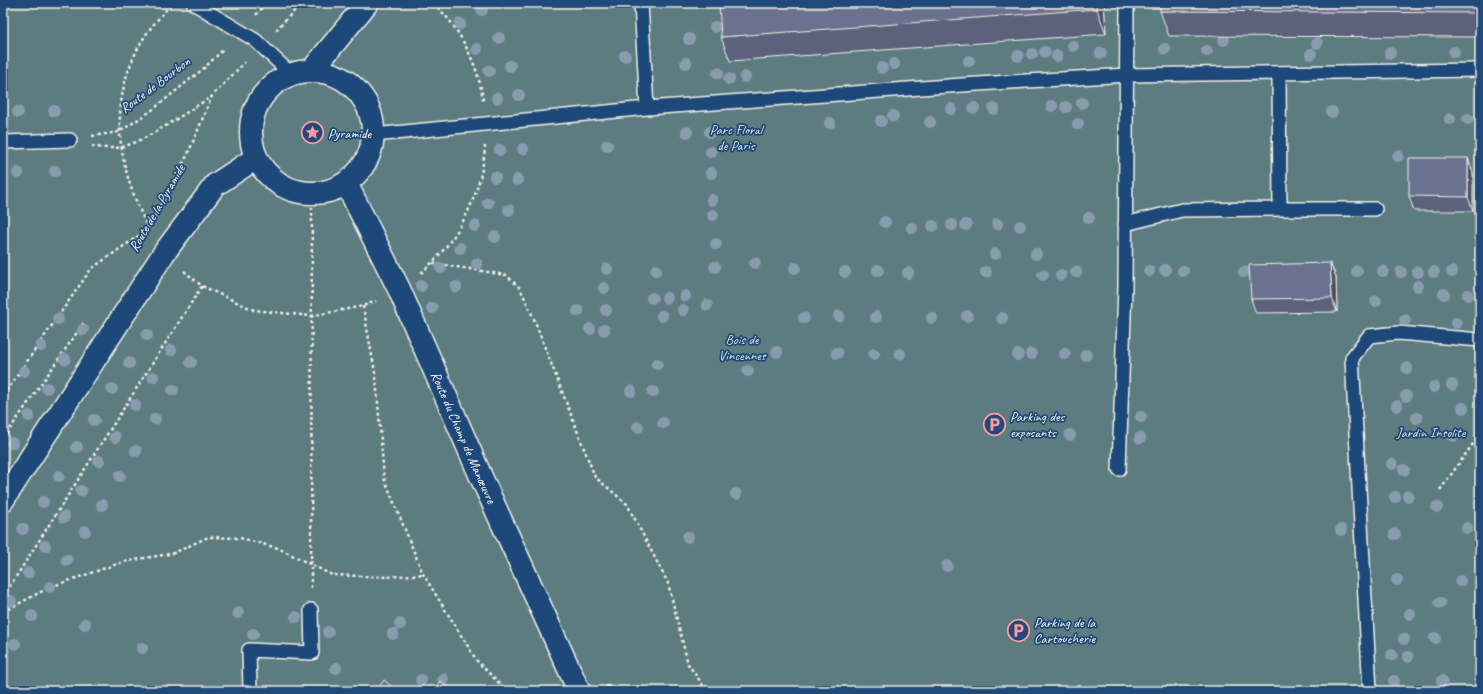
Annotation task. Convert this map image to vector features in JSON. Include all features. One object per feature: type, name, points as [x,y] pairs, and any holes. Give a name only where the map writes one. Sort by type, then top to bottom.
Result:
[{"type":"street","points":[[312,69],[367,3]]},
{"type":"street","points":[[312,69],[342,78],[359,92],[370,111],[374,135],[365,163],[347,185],[312,194],[292,188],[274,180],[265,172],[256,158],[251,136],[254,110],[269,88],[291,74],[312,69]]},
{"type":"street","name":"Route de la Pyramide","points":[[3,500],[169,247],[215,185],[256,158]]},
{"type":"street","name":"Route du Champ de Manœuvre","points":[[347,185],[399,289],[482,479],[579,691]]},
{"type":"lane","points":[[193,3],[242,31],[261,45],[291,74]]},
{"type":"lane","points":[[641,3],[647,108]]},
{"type":"lane","points":[[1118,469],[1125,293],[1127,3]]},
{"type":"lane","points":[[374,135],[647,108],[962,85],[1127,75],[1480,70]]},
{"type":"lane","points":[[1278,73],[1280,209]]},
{"type":"lane","points":[[3,142],[70,140]]},
{"type":"lane","points":[[1125,224],[1182,210],[1375,209]]},
{"type":"lane","points":[[1370,691],[1352,358],[1369,336],[1398,333],[1480,340]]},
{"type":"lane","points":[[250,691],[249,650],[312,652],[311,610]]},
{"type":"path","points":[[152,234],[148,229],[129,182],[121,147],[119,114],[124,87],[133,60],[147,33],[172,3]]},
{"type":"path","name":"Route de la Pyramide","points":[[139,242],[148,229],[188,154],[212,96],[302,3]]},
{"type":"path","points":[[434,3],[450,21],[470,54],[482,91],[484,103]]},
{"type":"path","name":"Route de Bourbon","points":[[70,140],[119,132],[169,98],[203,69],[242,31]]},
{"type":"path","points":[[70,140],[101,148],[121,147],[150,134],[212,96]]},
{"type":"path","points":[[416,277],[432,263],[456,234],[473,201],[484,166],[485,143]]},
{"type":"path","points":[[311,610],[312,194]]},
{"type":"path","points":[[3,396],[90,269],[148,229]]},
{"type":"path","points":[[432,263],[506,275],[520,288],[534,319],[595,477],[627,504],[668,583],[688,664],[707,691]]},
{"type":"path","points":[[183,270],[202,286],[254,310],[311,316],[363,306],[376,378],[384,478],[423,574],[477,661],[507,691]]},
{"type":"path","points":[[3,597],[202,286]]},
{"type":"path","points":[[3,439],[85,321]]},
{"type":"path","points":[[1440,490],[1480,434]]},
{"type":"path","points":[[3,612],[50,587],[123,562],[174,553],[208,537],[240,538],[278,548],[332,575],[387,577],[423,574]]},
{"type":"green space","name":"Bois de Vincennes","points":[[3,3],[1480,3],[1480,691],[3,691]]},
{"type":"building","points":[[719,3],[1097,3],[1097,9],[721,37]]},
{"type":"building","points":[[1160,3],[1480,3],[1480,13],[1160,11]]},
{"type":"building","points":[[1409,158],[1468,158],[1468,197],[1409,196]]},
{"type":"building","points":[[1330,263],[1332,298],[1251,299],[1249,265]]},
{"type":"building","points":[[384,680],[397,691],[376,691]]},
{"type":"building","points":[[440,681],[453,691],[433,691]]},
{"type":"place","name":"Pyramide","points":[[313,133]]},
{"type":"place","name":"Parking des exposants","points":[[995,424]]},
{"type":"place","name":"Parking de la Cartoucherie","points":[[1019,630]]},
{"type":"park label","name":"Parc Floral de Paris","points":[[736,138]]},
{"type":"park label","name":"Jardin Insolite","points":[[1431,432]]}]
